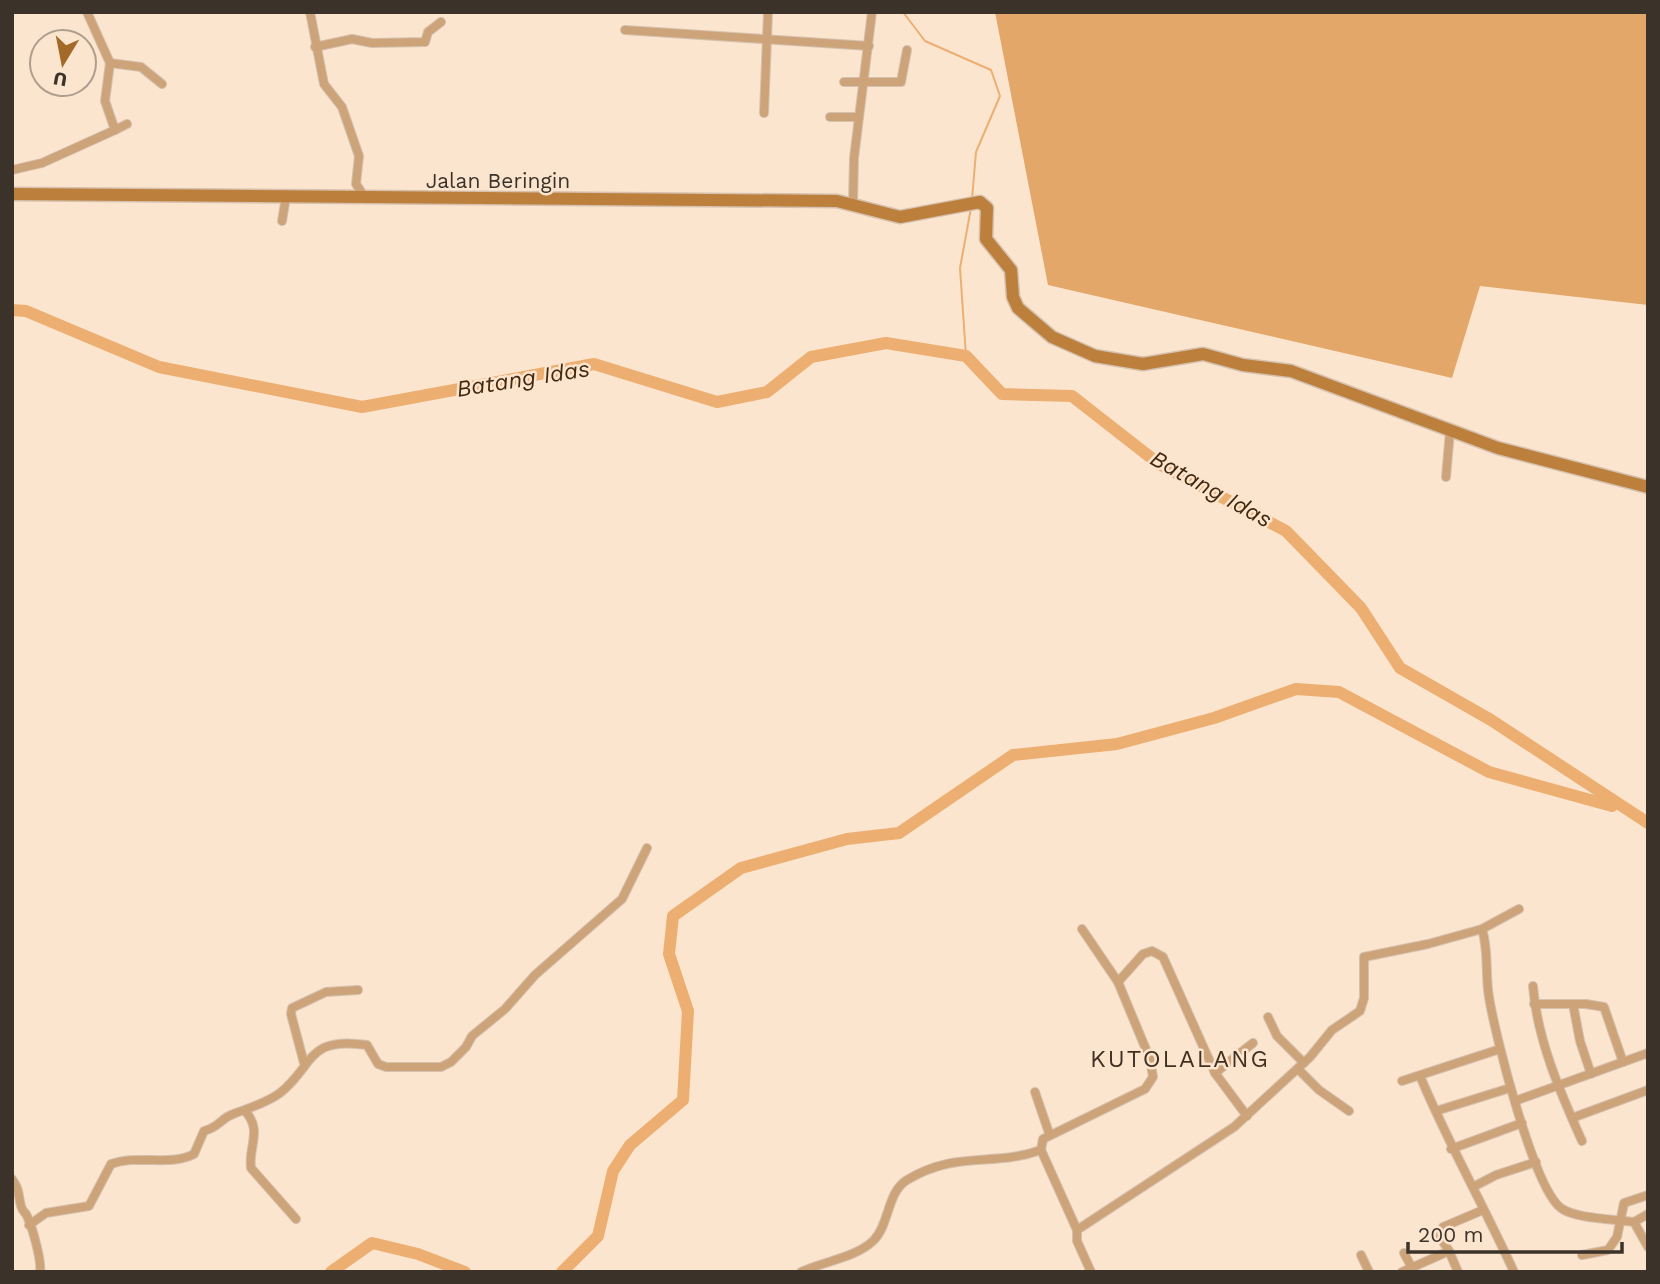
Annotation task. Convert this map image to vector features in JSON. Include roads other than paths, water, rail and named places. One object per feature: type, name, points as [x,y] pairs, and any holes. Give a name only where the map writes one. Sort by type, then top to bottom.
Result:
[{"type":"street","points":[[87,12],[110,63],[105,102],[115,130]]},
{"type":"street","points":[[310,12],[315,47],[326,90],[342,107],[359,156],[356,184],[366,199]]},
{"type":"street","points":[[764,113],[768,12]]},
{"type":"street","points":[[853,203],[859,117],[872,12]]},
{"type":"street","points":[[315,47],[352,39],[372,43],[425,42],[428,32],[441,22]]},
{"type":"street","points":[[625,30],[869,46]]},
{"type":"street","points":[[844,82],[901,82],[907,50]]},
{"type":"street","points":[[110,63],[141,67],[162,84]]},
{"type":"street","points":[[830,117],[859,117]]},
{"type":"street","points":[[12,170],[42,163],[127,124]]},
{"type":"street","name":"Jalan Beringin","points":[[12,194],[853,203],[894,217],[981,202],[987,208],[986,239],[1011,270],[1015,303],[1052,337],[1095,356],[1118,361],[1143,364],[1203,354],[1243,365],[1291,371],[1364,396],[1450,431]]},
{"type":"street","points":[[282,221],[286,197]]},
{"type":"street","points":[[1446,477],[1450,431],[1518,454],[1596,471],[1648,486]]},
{"type":"street","points":[[29,1225],[46,1213],[89,1206],[111,1164],[148,1158],[167,1161],[187,1158],[197,1151],[202,1132],[219,1126],[229,1115],[246,1111],[283,1090],[304,1063],[321,1049],[360,1044],[371,1048],[381,1066],[441,1067],[451,1062],[466,1047],[472,1036],[505,1009],[535,975],[622,899],[647,848]]},
{"type":"street","points":[[1077,1230],[1176,1167],[1247,1116],[1301,1066],[1332,1030],[1360,1011],[1364,998],[1364,957],[1482,929],[1519,909]]},
{"type":"street","points":[[1082,929],[1118,982],[1150,1059],[1151,1083],[1089,1118],[1049,1133],[1043,1139],[1041,1150],[1077,1230],[1077,1241],[1091,1272]]},
{"type":"street","points":[[1482,929],[1489,996],[1510,1088],[1536,1163],[1552,1198],[1564,1210],[1620,1220],[1634,1222],[1648,1213]]},
{"type":"street","points":[[1118,982],[1143,954],[1152,951],[1163,957],[1215,1073],[1247,1116]]},
{"type":"street","points":[[1533,986],[1534,1004],[1560,1085],[1582,1141]]},
{"type":"street","points":[[304,1063],[291,1014],[292,1008],[326,992],[358,990]]},
{"type":"street","points":[[1534,1004],[1604,1007],[1623,1062]]},
{"type":"street","points":[[1573,1004],[1591,1073]]},
{"type":"street","points":[[1268,1017],[1277,1036],[1319,1090],[1349,1111]]},
{"type":"street","points":[[1215,1073],[1253,1042]]},
{"type":"street","points":[[1402,1081],[1500,1049]]},
{"type":"street","points":[[1515,1101],[1648,1053]]},
{"type":"street","points":[[1420,1076],[1451,1149],[1473,1187],[1514,1272]]},
{"type":"street","points":[[1436,1111],[1510,1088]]},
{"type":"street","points":[[1572,1118],[1648,1090]]},
{"type":"street","points":[[1035,1092],[1049,1133]]},
{"type":"street","points":[[246,1111],[252,1119],[256,1138],[251,1168],[296,1219]]},
{"type":"street","points":[[1451,1149],[1522,1123]]},
{"type":"street","points":[[801,1272],[866,1247],[881,1231],[897,1190],[908,1179],[957,1160],[1014,1157],[1041,1150]]},
{"type":"street","points":[[1473,1187],[1496,1175],[1536,1163]]},
{"type":"street","points":[[12,1180],[20,1191],[21,1207],[41,1256],[40,1272]]},
{"type":"street","points":[[1583,1255],[1608,1250],[1617,1237],[1624,1203],[1648,1195]]},
{"type":"street","points":[[1458,1272],[1440,1237],[1443,1227],[1483,1210]]},
{"type":"street","points":[[1634,1222],[1648,1247]]},
{"type":"street","points":[[1402,1272],[1449,1251]]},
{"type":"street","points":[[1404,1253],[1412,1268]]},
{"type":"street","points":[[1360,1255],[1369,1272]]},
{"type":"waterway","points":[[903,12],[925,41],[991,70],[1000,96],[976,152],[972,199]]},
{"type":"waterway","points":[[966,356],[960,268],[971,208]]},
{"type":"waterway","name":"Batang Idas","points":[[12,310],[26,311],[159,367],[362,407],[594,364],[717,402],[767,392],[811,357],[886,343],[966,356],[1002,394],[1072,396],[1159,464],[1286,531],[1361,608],[1400,668],[1491,720],[1648,823]]},
{"type":"waterway","points":[[562,1272],[598,1236],[613,1171],[630,1145],[683,1100],[688,1011],[669,954],[673,916],[741,868],[847,839],[899,833],[1013,755],[1117,744],[1214,718],[1296,689],[1339,692],[1489,772],[1612,806]]},
{"type":"waterway","points":[[331,1272],[372,1243],[418,1254],[465,1272]]},
{"type":"district","name":"KUTOLALANG","points":[[1180,1059]]}]
